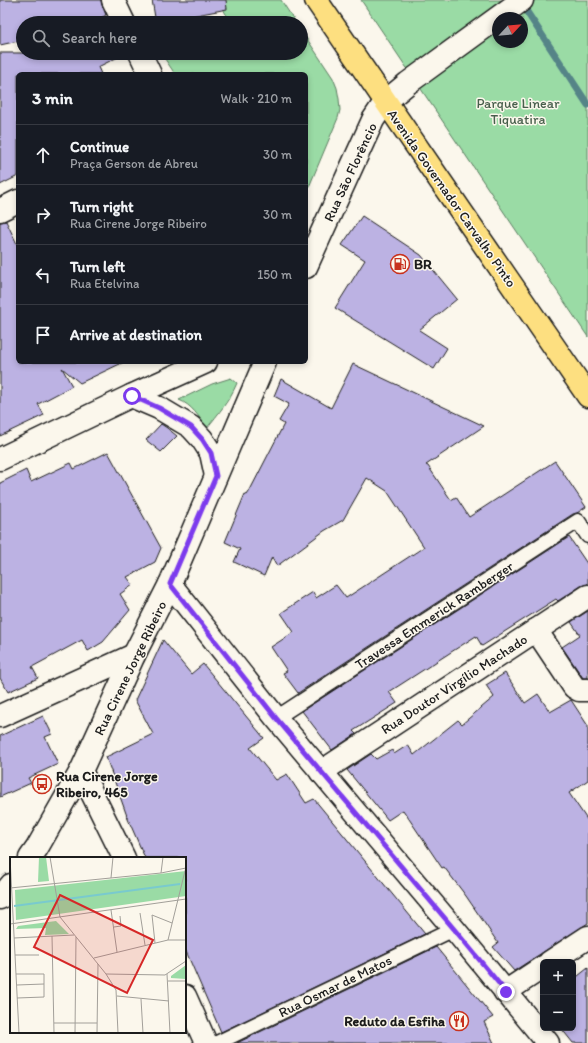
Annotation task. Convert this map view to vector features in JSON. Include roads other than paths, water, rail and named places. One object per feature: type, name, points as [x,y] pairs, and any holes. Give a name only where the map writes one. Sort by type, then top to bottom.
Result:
[{"type":"main road","name":"Avenida Governador Carvalho Pinto","points":[[316,0],[588,396]]},
{"type":"street","points":[[113,0],[121,16]]},
{"type":"street","name":"Rua São Florêncio","points":[[308,263],[372,120],[385,102],[408,83],[522,0]]},
{"type":"street","points":[[143,60],[149,72]]},
{"type":"street","points":[[0,210],[16,202]]},
{"type":"street","points":[[0,459],[202,364]]},
{"type":"street","name":"Rua Cirene Jorge Ribeiro","points":[[31,857],[81,771],[134,655],[170,584],[264,364]]},
{"type":"street","points":[[132,396],[159,408],[191,427],[202,439],[211,453],[216,476]]},
{"type":"street","points":[[170,584],[276,718],[548,1043]]},
{"type":"street","name":"Rua Doutor Virgílio Machado","points":[[321,772],[588,596]]},
{"type":"street","points":[[536,630],[574,687],[579,690],[588,690]]},
{"type":"street","points":[[0,716],[134,655]]},
{"type":"street","points":[[81,771],[124,857]]},
{"type":"street","points":[[0,898],[10,886]]},
{"type":"street","points":[[555,959],[588,937]]},
{"type":"street","points":[[506,992],[540,969]]},
{"type":"street","points":[[186,998],[206,1043]]},
{"type":"lane","name":"Travessa Emmerick Ramberger","points":[[276,718],[578,521],[588,536]]},
{"type":"lane","name":"Rua Osmar de Matos","points":[[217,1043],[454,929]]},
{"type":"waterway","points":[[521,3],[588,105]]},
{"type":"place","name":"BR","points":[[400,264]]},
{"type":"place","name":"Rua Cirene Jorge Ribeiro, 465","points":[[42,784]]},
{"type":"place","name":"Reduto da Esfiha","points":[[459,1021]]},
{"type":"park label","name":"Parque Linear Tiquatira","points":[[518,112]]}]
